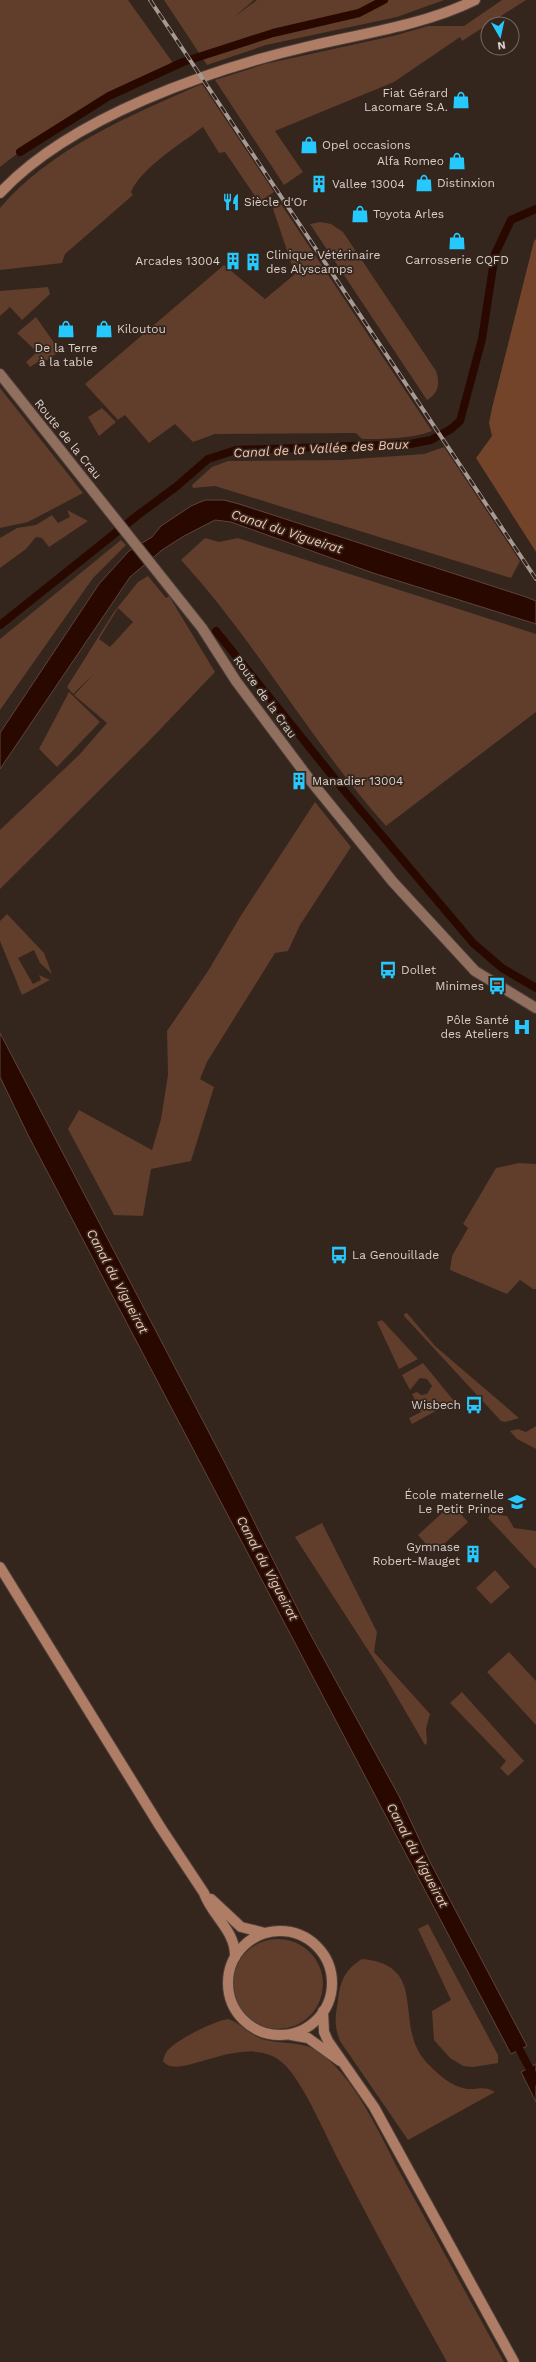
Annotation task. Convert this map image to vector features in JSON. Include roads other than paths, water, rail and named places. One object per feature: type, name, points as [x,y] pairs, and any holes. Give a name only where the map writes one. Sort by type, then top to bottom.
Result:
[{"type":"main road","points":[[0,193],[23,171],[57,147],[143,100],[239,64],[401,26],[458,8],[475,0]]},
{"type":"main road","name":"Route de la Crau","points":[[0,374],[202,628],[236,680],[310,780],[417,910],[475,971],[536,1008]]},
{"type":"main road","points":[[0,1567],[161,1828],[204,1893],[208,1904],[230,1934],[235,1957]]},
{"type":"main road","points":[[204,1893],[241,1927],[265,1933]]},
{"type":"main road","points":[[290,2034],[310,2025],[323,2011],[331,1991],[332,1979],[330,1969],[321,1951],[309,1940],[298,1935],[280,1931],[265,1933],[245,1944],[235,1957],[229,1971],[228,1988],[230,2001],[239,2016],[254,2029],[274,2035],[290,2034],[308,2038],[343,2063]]},
{"type":"main road","points":[[323,2011],[324,2032],[343,2063],[374,2107],[514,2362]]},
{"type":"water","points":[[205,500],[224,500],[239,504],[526,597],[536,601],[536,624],[373,573],[231,522],[215,520],[184,536],[162,550],[130,577],[0,769],[0,733],[99,584],[129,551],[152,537],[161,526],[191,506]]},
{"type":"water","points":[[0,1033],[226,1465],[308,1630],[399,1796],[429,1860],[527,2046],[511,2054],[28,1135],[0,1077]]},
{"type":"water","points":[[536,2064],[536,2102],[521,2072]]},
{"type":"waterway","points":[[20,152],[109,96],[183,62],[273,33],[359,13],[384,0]]},
{"type":"waterway","name":"Canal de la Vallée des Baux","points":[[0,625],[138,515],[177,486],[208,459],[236,450],[410,444],[431,440],[451,429],[460,421],[482,339],[495,254],[511,220],[536,209]]},
{"type":"waterway","points":[[216,631],[347,794],[473,943],[502,968],[536,988]]},
{"type":"waterway","name":"Canal du Vigueirat","points":[[515,2041],[536,2081]]},
{"type":"railway","points":[[150,0],[536,579]]},
{"type":"place","name":"Fiat Gérard Lacomare S.A.","points":[[461,100]]},
{"type":"place","name":"Opel occasions","points":[[309,145]]},
{"type":"place","name":"Alfa Romeo","points":[[457,161]]},
{"type":"place","name":"Distinxion","points":[[424,183]]},
{"type":"place","name":"Vallee 13004","points":[[319,184]]},
{"type":"place","name":"Siècle d'Or","points":[[231,202]]},
{"type":"place","name":"Toyota Arles","points":[[360,214]]},
{"type":"place","name":"Carrosserie CQFD","points":[[457,241]]},
{"type":"place","name":"Arcades 13004","points":[[233,261]]},
{"type":"place","name":"Clinique Vétérinaire des Alyscamps","points":[[253,262]]},
{"type":"place","name":"De la Terre à la table","points":[[66,329]]},
{"type":"place","name":"Kiloutou","points":[[104,329]]},
{"type":"place","name":"Manadier 13004","points":[[299,781]]},
{"type":"place","name":"Dollet","points":[[388,970]]},
{"type":"place","name":"Minimes","points":[[497,986]]},
{"type":"place","name":"Pôle Santé des Ateliers","points":[[522,1027]]},
{"type":"place","name":"La Genouillade","points":[[339,1255]]},
{"type":"place","name":"Wisbech","points":[[474,1405]]},
{"type":"place","name":"École maternelle Le Petit Prince","points":[[517,1502]]},
{"type":"place","name":"Gymnase Robert-Mauget","points":[[473,1554]]}]
